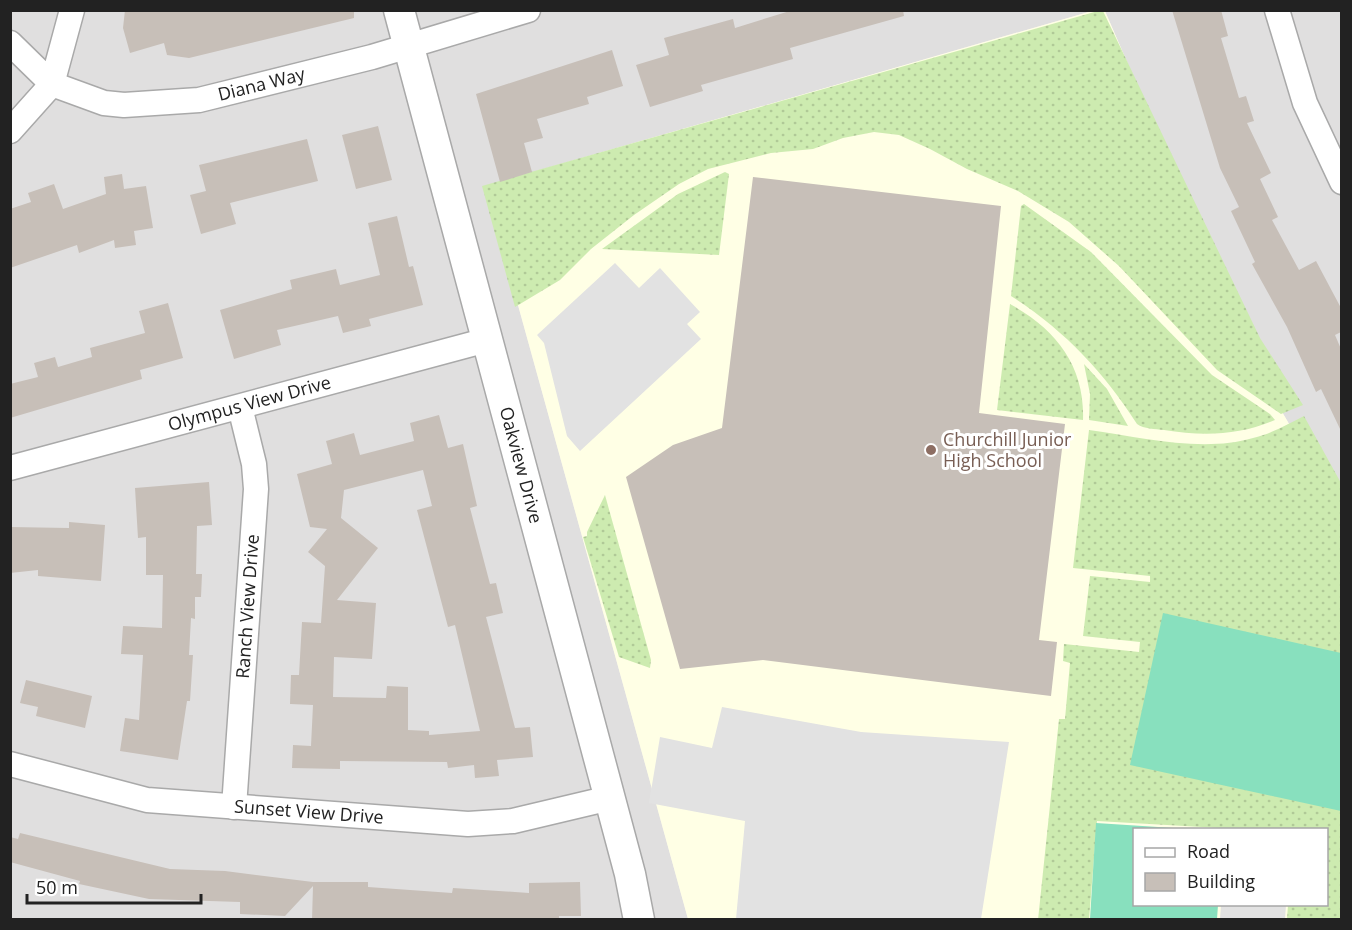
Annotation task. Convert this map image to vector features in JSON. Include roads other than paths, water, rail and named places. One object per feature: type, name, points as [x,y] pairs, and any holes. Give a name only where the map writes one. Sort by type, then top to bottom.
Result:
[{"type":"street","points":[[10,131],[52,84],[72,10]]},
{"type":"street","name":"Oakview Drive","points":[[399,10],[609,798],[639,920]]},
{"type":"street","name":"Diana Way","points":[[52,84],[105,102],[167,104],[199,100],[409,46],[528,10]]},
{"type":"street","points":[[1277,10],[1305,103],[1341,182]]},
{"type":"street","points":[[10,43],[52,84]]},
{"type":"street","name":"Olympus View Drive","points":[[10,468],[487,340]]},
{"type":"street","name":"Ranch View Drive","points":[[234,807],[256,489],[254,464],[240,407]]},
{"type":"street","name":"Sunset View Drive","points":[[10,764],[147,800],[490,824],[528,818],[609,798]]},
{"type":"place","name":"Churchill Junior High School","points":[[931,450]]}]
